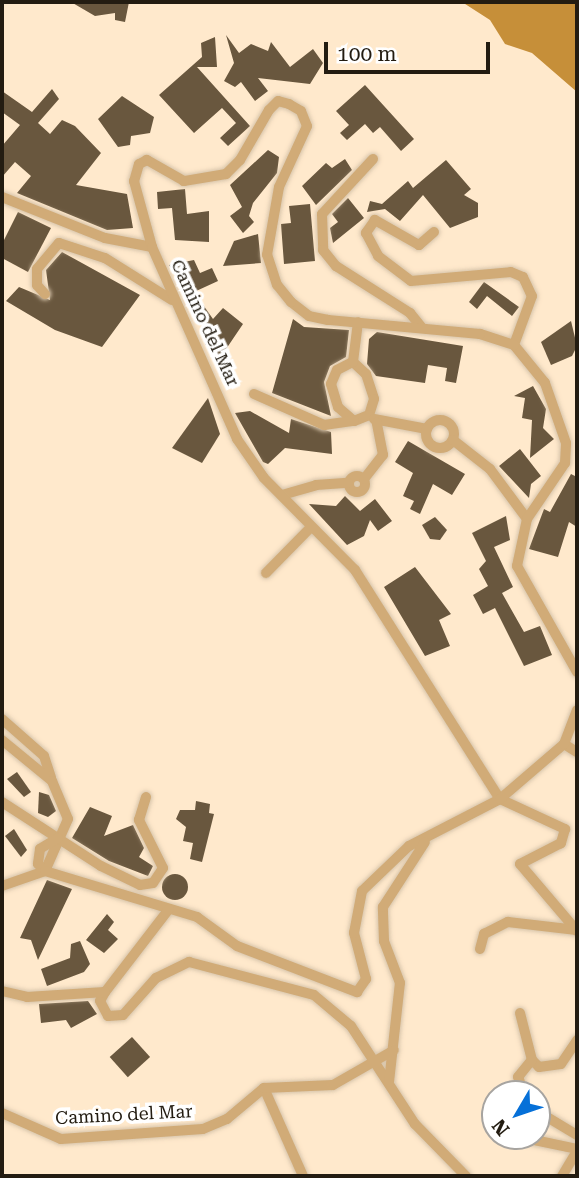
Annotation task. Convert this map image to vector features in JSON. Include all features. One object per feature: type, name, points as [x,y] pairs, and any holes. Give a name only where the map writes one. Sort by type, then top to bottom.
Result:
[{"type":"street","name":"Camino del Mar","points":[[500,799],[367,588],[282,495],[237,439],[206,359],[172,299],[152,247],[134,181],[139,164],[147,160],[184,181],[226,174],[240,160],[269,110],[278,101],[289,104],[306,117],[307,126],[270,222],[270,265],[277,285],[309,316],[480,334],[514,345]]},
{"type":"street","points":[[373,159],[322,214],[323,250],[336,266],[410,313],[422,328]]},
{"type":"street","points":[[2,197],[105,238],[152,247]]},
{"type":"street","points":[[434,232],[423,245],[375,220],[366,233],[378,256],[411,281],[511,272],[523,277],[532,296],[514,345],[545,383],[559,414],[565,463],[527,519],[517,566],[521,581],[577,672]]},
{"type":"street","points":[[45,294],[37,285],[37,269],[59,243],[124,267],[172,299]]},
{"type":"street","points":[[282,495],[316,485],[348,483],[355,476],[364,479],[383,455],[373,419],[372,387],[354,362],[358,322]]},
{"type":"street","points":[[354,362],[337,370],[331,384],[338,407],[354,421]]},
{"type":"street","points":[[254,394],[324,425],[373,419],[427,429],[445,421],[453,440],[490,469],[527,519]]},
{"type":"street","points":[[427,429],[427,439],[437,448],[453,440]]},
{"type":"street","points":[[565,463],[577,461]]},
{"type":"street","points":[[266,573],[311,527]]},
{"type":"street","points":[[58,838],[40,849],[38,864],[45,872],[197,917],[254,954],[357,992],[366,979],[353,916],[362,891],[385,866],[410,846],[425,842],[500,799],[565,744],[577,710]]},
{"type":"street","points":[[2,719],[44,756],[52,781],[68,810],[45,872]]},
{"type":"street","points":[[2,740],[52,781]]},
{"type":"street","points":[[565,744],[577,752]]},
{"type":"street","points":[[2,802],[130,882],[153,883],[163,868],[139,820],[146,797]]},
{"type":"street","points":[[500,799],[565,829],[561,843],[520,864],[577,930]]},
{"type":"street","points":[[389,1083],[400,983],[381,922],[396,885],[425,842]]},
{"type":"street","points":[[2,886],[45,872]]},
{"type":"street","points":[[169,909],[105,992],[102,1009],[117,1018],[168,969],[189,962],[213,965],[314,995],[351,1026],[369,1060],[389,1083],[424,1135],[467,1176]]},
{"type":"street","points":[[480,949],[484,934],[508,922],[577,930]]},
{"type":"street","points":[[2,991],[27,997],[105,992]]},
{"type":"street","points":[[520,1013],[532,1060],[544,1069],[555,1068],[577,1040]]},
{"type":"street","points":[[303,1176],[264,1088],[333,1085],[369,1060],[394,1050]]},
{"type":"street","points":[[519,1080],[518,1077],[532,1060]]},
{"type":"street","name":"Camino del Mar","points":[[2,1113],[61,1139],[203,1129],[227,1119],[264,1088]]},
{"type":"street","points":[[551,1119],[576,1134]]},
{"type":"street","points":[[551,1144],[577,1150],[562,1176]]},
{"type":"shaded area","points":[[462,2],[577,2],[577,92],[532,53],[505,44],[490,20]]},
{"type":"building","points":[[71,2],[129,2],[125,22],[115,20],[115,13],[95,16]]},
{"type":"building","points":[[226,35],[239,53],[251,44],[268,51],[271,42],[290,67],[313,49],[323,63],[310,84],[258,78],[268,91],[255,101],[241,82],[235,87],[224,81],[234,63]]},
{"type":"building","points":[[215,37],[217,67],[197,67],[250,126],[228,146],[220,138],[236,123],[222,108],[194,133],[159,95],[202,57],[201,43]]},
{"type":"building","points":[[365,85],[414,139],[401,151],[380,127],[373,133],[365,124],[347,140],[340,133],[349,125],[336,111]]},
{"type":"building","points":[[52,89],[59,99],[38,123],[50,134],[62,120],[75,126],[101,153],[76,185],[127,194],[133,228],[107,230],[17,193],[31,176],[15,162],[2,177],[2,146],[20,125],[2,112],[2,91],[32,112]]},
{"type":"building","points":[[122,96],[154,117],[150,133],[131,136],[130,145],[118,147],[98,119]]},
{"type":"building","points":[[268,150],[279,157],[277,173],[253,203],[249,216],[254,222],[243,233],[230,216],[242,207],[230,185]]},
{"type":"building","points":[[345,159],[352,170],[316,205],[302,186],[326,163],[332,168]]},
{"type":"building","points":[[446,160],[471,189],[464,195],[478,203],[478,217],[450,228],[423,195],[400,221],[385,209],[367,212],[370,201],[382,204],[408,181],[413,188]]},
{"type":"building","points":[[185,189],[187,214],[209,211],[209,242],[175,240],[172,208],[158,209],[157,192]]},
{"type":"building","points":[[348,198],[364,218],[333,243],[330,228],[338,222],[332,214]]},
{"type":"building","points":[[310,204],[315,261],[284,264],[281,224],[291,223],[289,206]]},
{"type":"building","points":[[18,212],[51,228],[28,272],[2,258],[2,244]]},
{"type":"building","points":[[258,234],[261,263],[223,266],[234,241]]},
{"type":"building","points":[[62,252],[140,295],[102,347],[55,330],[6,301],[19,287],[50,300],[46,270]]},
{"type":"building","points":[[194,260],[200,273],[212,268],[218,281],[194,292],[213,319],[223,308],[243,324],[220,358],[205,344],[205,328],[169,265]]},
{"type":"building","points":[[484,282],[519,307],[512,316],[487,296],[477,309],[469,302]]},
{"type":"building","points":[[293,319],[304,327],[349,330],[346,357],[330,366],[324,382],[331,416],[272,393]]},
{"type":"building","points":[[571,321],[577,346],[572,356],[551,365],[541,342]]},
{"type":"building","points":[[377,332],[463,346],[456,383],[445,381],[447,368],[428,365],[425,383],[376,376],[367,364],[369,339]]},
{"type":"building","points":[[533,386],[546,409],[543,428],[554,439],[530,458],[532,420],[522,418],[525,398],[514,396]]},
{"type":"building","points":[[208,398],[220,434],[202,463],[172,448]]},
{"type":"building","points":[[250,411],[289,433],[291,419],[331,432],[332,454],[285,448],[268,464],[263,462],[235,413]]},
{"type":"building","points":[[408,441],[465,474],[452,495],[433,484],[420,514],[410,509],[414,501],[403,496],[413,473],[395,462]]},
{"type":"building","points":[[520,449],[541,476],[531,484],[529,498],[499,466]]},
{"type":"building","points":[[571,474],[577,477],[577,527],[569,522],[558,557],[529,549],[544,509],[550,512]]},
{"type":"building","points":[[345,496],[360,511],[375,499],[392,521],[378,531],[370,520],[364,536],[347,545],[309,504],[336,506]]},
{"type":"building","points":[[506,516],[510,540],[494,547],[513,587],[502,593],[524,632],[540,626],[552,655],[524,666],[495,608],[483,614],[473,595],[488,586],[479,569],[486,561],[472,533]]},
{"type":"building","points":[[435,517],[447,530],[440,540],[430,539],[422,525]]},
{"type":"building","points":[[415,567],[451,614],[439,620],[450,646],[425,656],[384,587]]},
{"type":"building","points":[[17,772],[31,792],[24,797],[7,779]]},
{"type":"building","points":[[39,792],[49,795],[56,811],[48,817],[38,813]]},
{"type":"building","points":[[196,801],[210,804],[209,813],[214,814],[202,862],[190,859],[193,843],[183,841],[186,827],[176,819],[180,810],[195,810]]},
{"type":"building","points":[[90,807],[112,816],[104,836],[133,825],[144,848],[139,857],[153,866],[148,876],[109,861],[72,838]]},
{"type":"building","points":[[14,829],[27,850],[21,857],[5,836]]},
{"type":"building","points":[[175,874],[184,878],[188,887],[184,896],[175,900],[166,896],[162,887],[166,878]]},
{"type":"building","points":[[47,880],[72,889],[38,960],[31,940],[20,938]]},
{"type":"building","points":[[107,914],[114,922],[108,930],[118,939],[104,953],[86,940]]},
{"type":"building","points":[[80,941],[90,964],[84,972],[47,986],[41,969],[70,958],[71,944]]},
{"type":"building","points":[[88,1001],[97,1014],[71,1028],[66,1020],[41,1023],[39,1004]]},
{"type":"building","points":[[132,1037],[150,1057],[128,1077],[110,1057]]}]
